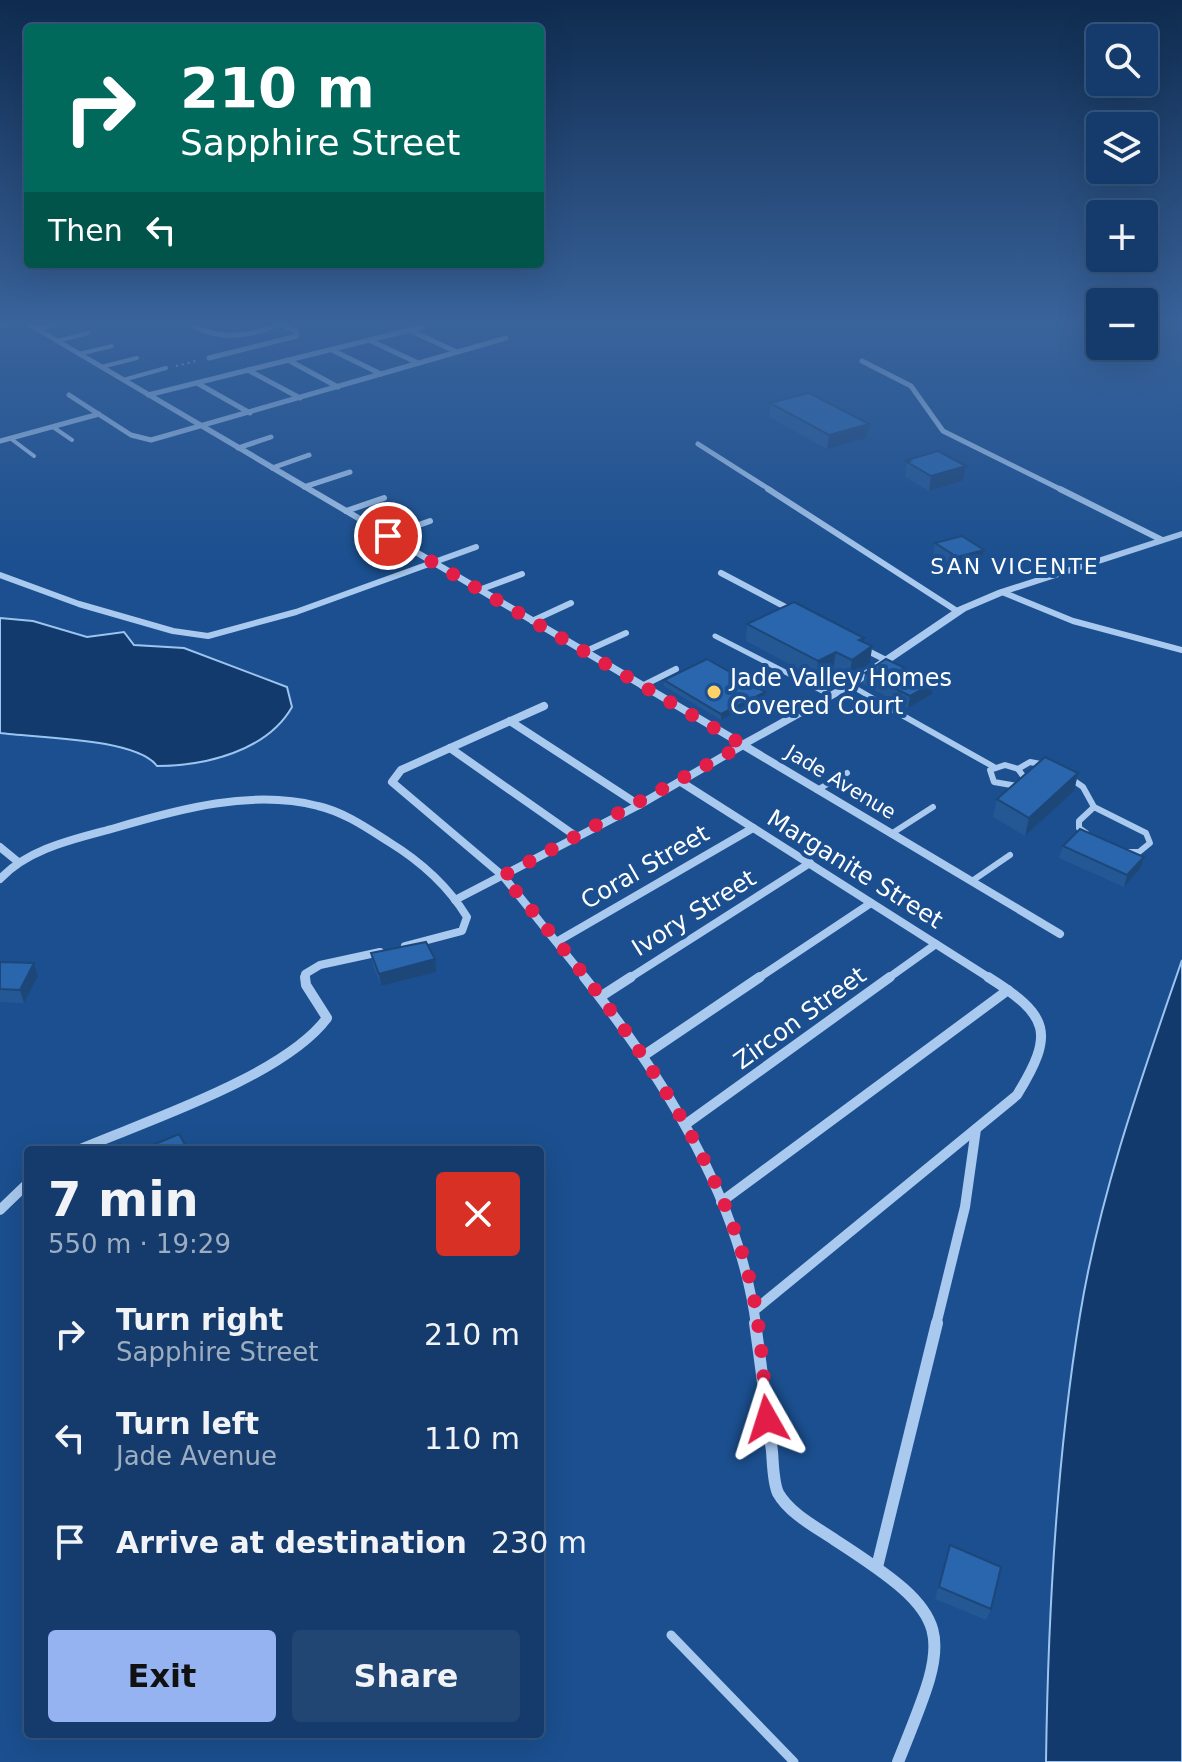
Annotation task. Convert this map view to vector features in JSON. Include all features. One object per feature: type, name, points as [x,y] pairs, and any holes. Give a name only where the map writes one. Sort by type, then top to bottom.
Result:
[{"type":"street","points":[[82,403],[145,440],[283,403]]},
{"type":"street","name":"Jade Avenue","points":[[162,403],[1060,934]]},
{"type":"street","points":[[233,403],[250,413]]},
{"type":"street","points":[[923,403],[943,431],[1162,540]]},
{"type":"street","points":[[0,441],[99,414]]},
{"type":"street","points":[[238,448],[271,437]]},
{"type":"street","points":[[698,444],[957,611]]},
{"type":"street","points":[[272,468],[309,455]]},
{"type":"street","points":[[304,487],[350,472]]},
{"type":"street","points":[[346,511],[384,498]]},
{"type":"street","points":[[388,536],[430,521]]},
{"type":"street","points":[[455,900],[639,805],[832,696],[957,611],[1002,592],[1182,534]]},
{"type":"street","points":[[0,575],[79,604],[173,631],[208,636],[296,612],[476,547]]},
{"type":"street","points":[[721,573],[803,617]]},
{"type":"street","points":[[479,590],[522,574]]},
{"type":"street","points":[[1002,592],[1073,621],[1182,650]]},
{"type":"street","points":[[532,621],[571,603]]},
{"type":"street","points":[[584,652],[626,633]]},
{"type":"street","points":[[858,646],[886,660]]},
{"type":"street","points":[[642,686],[676,669]]},
{"type":"street","points":[[544,706],[401,770],[392,778],[395,787],[503,876],[600,997],[643,1056],[686,1124],[721,1202],[746,1269],[756,1309],[777,1491],[799,1516],[877,1567],[922,1602],[938,1631],[937,1663],[898,1762]]},
{"type":"street","points":[[510,721],[639,805]]},
{"type":"street","points":[[450,748],[577,837]]},
{"type":"street","name":"Marganite Street","points":[[681,782],[1008,990],[1033,1009],[1043,1027],[1036,1063],[1017,1095],[756,1309]]},
{"type":"street","points":[[0,879],[17,861],[138,822],[244,800],[286,800],[317,805],[370,829],[404,852],[455,900],[467,917],[462,931],[320,965],[305,974],[306,985],[327,1018],[324,1028],[310,1041],[275,1062],[87,1146]]},
{"type":"street","name":"Coral Street","points":[[558,941],[753,828]]},
{"type":"street","points":[[0,847],[17,861]]},
{"type":"street","name":"Ivory Street","points":[[600,997],[810,863]]},
{"type":"street","points":[[643,1056],[871,903]]},
{"type":"street","name":"Zircon Street","points":[[686,1124],[936,944]]},
{"type":"street","points":[[721,1202],[1008,990]]},
{"type":"street","points":[[877,1567],[965,1207],[976,1129]]},
{"type":"street","points":[[0,1210],[24,1187]]},
{"type":"lane","points":[[53,427],[72,440]]},
{"type":"lane","points":[[10,438],[34,456]]},
{"type":"lane","points":[[715,636],[832,696]]},
{"type":"lane","points":[[850,685],[994,767],[1018,769],[1030,762],[1044,764],[1077,782],[1094,807],[1140,828],[1150,838],[1150,843],[1139,852],[1124,851]]},
{"type":"lane","points":[[994,767],[989,774],[994,782],[1013,786],[1026,779],[1018,769]]},
{"type":"lane","points":[[817,790],[847,773]]},
{"type":"lane","points":[[891,834],[933,807]]},
{"type":"lane","points":[[1094,807],[1078,825],[1098,839]]},
{"type":"lane","points":[[972,881],[1010,855]]},
{"type":"lane","points":[[671,1635],[794,1762]]},
{"type":"water","points":[[0,618],[33,621],[87,637],[124,632],[134,645],[184,648],[287,687],[292,707],[267,735],[251,745],[214,759],[176,765],[157,766],[146,757],[108,745],[0,733]]},
{"type":"water","points":[[1182,960],[1182,1762],[1046,1762],[1055,1538],[1065,1426],[1080,1315],[1088,1269],[1111,1180],[1137,1091]]},
{"type":"building","points":[[770,403],[829,403],[869,424],[829,435]]},
{"type":"building","points":[[938,451],[966,466],[931,476],[907,462],[910,461],[907,460]]},
{"type":"building","points":[[962,536],[984,550],[957,557],[935,543]]},
{"type":"building","points":[[794,602],[864,638],[859,640],[872,646],[852,660],[836,652],[818,661],[747,624]]},
{"type":"building","name":"Jade Valley Homes Covered Court","points":[[707,659],[765,692],[721,714],[664,680]]},
{"type":"building","points":[[886,659],[934,682],[910,696],[865,673]]},
{"type":"building","points":[[1045,757],[1078,773],[1029,818],[997,799]]},
{"type":"building","points":[[1080,829],[1144,857],[1127,875],[1063,846]]},
{"type":"building","points":[[426,942],[435,959],[379,974],[371,953]]},
{"type":"building","points":[[0,962],[34,963],[20,990],[0,989]]},
{"type":"building","points":[[179,1134],[186,1146],[150,1146]]},
{"type":"building","points":[[950,1545],[1001,1567],[991,1609],[939,1587]]},
{"type":"place","name":"Jade Valley Homes Covered Court","points":[[714,692]]},
{"type":"district","name":"SAN VICENTE","points":[[1015,566]]},
{"type":"route","points":[[388,536],[743,745],[639,805],[503,876],[600,997],[643,1056],[686,1124],[721,1202],[746,1269],[756,1309],[767,1419]]}]
